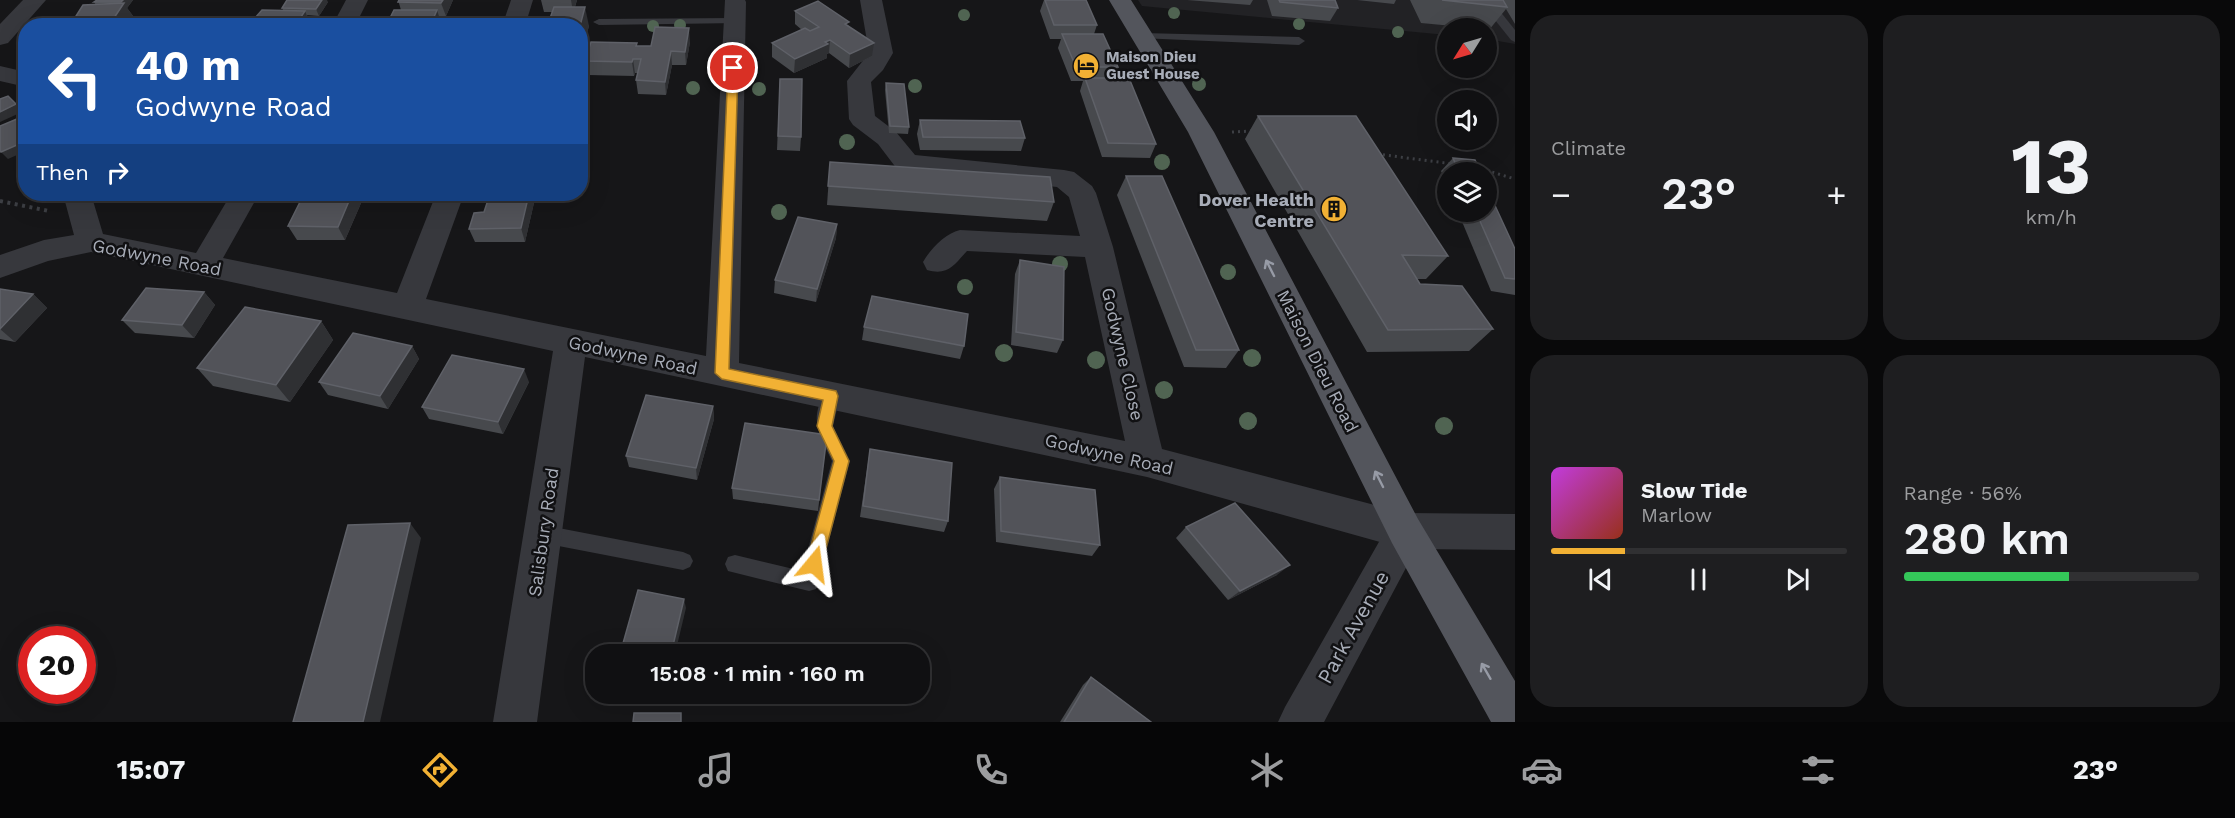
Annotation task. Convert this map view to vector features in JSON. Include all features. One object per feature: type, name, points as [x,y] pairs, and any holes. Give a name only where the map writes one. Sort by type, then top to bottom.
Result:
[{"type":"main road","name":"Maison Dieu Road","points":[[1120,0],[1201,132],[1405,531],[1515,722]]},
{"type":"street","points":[[18,18],[35,0]]},
{"type":"street","points":[[347,18],[357,0]]},
{"type":"street","points":[[516,18],[522,0]]},
{"type":"street","name":"Godwyne Close","points":[[871,0],[881,53],[874,65],[859,81],[862,119],[887,138],[907,163],[1064,179],[1082,194],[1098,247],[1147,461]]},
{"type":"street","points":[[722,373],[735,12]]},
{"type":"street","points":[[0,38],[18,18]]},
{"type":"street","points":[[79,201],[91,242]]},
{"type":"street","points":[[204,265],[242,201]]},
{"type":"street","points":[[406,307],[447,201]]},
{"type":"street","points":[[938,262],[960,240],[1098,247]]},
{"type":"street","name":"Godwyne Road","points":[[0,267],[44,251],[91,242],[1147,461],[1405,531],[1515,532]]},
{"type":"street","name":"Salisbury Road","points":[[515,722],[571,342]]},
{"type":"street","name":"Park Avenue","points":[[1300,722],[1405,531]]},
{"type":"lane","points":[[1485,0],[1515,38]]},
{"type":"lane","points":[[599,22],[735,12]]},
{"type":"lane","points":[[1143,36],[1299,41]]},
{"type":"lane","points":[[1265,39],[1277,53]]},
{"type":"lane","points":[[735,564],[809,582],[841,461],[824,426],[831,396]]},
{"type":"lane","points":[[543,534],[683,561]]},
{"type":"path","points":[[1201,132],[1256,131]]},
{"type":"path","points":[[1372,153],[1438,162]]},
{"type":"path","points":[[1497,174],[1515,179]]},
{"type":"path","points":[[0,201],[48,211]]},
{"type":"shaded area","points":[[1138,0],[1515,0],[1515,44],[1497,41],[1497,18],[1437,18],[1437,34],[1142,6]]},
{"type":"building","points":[[123,0],[121,2],[94,2]]},
{"type":"building","points":[[287,0],[322,0],[316,9],[282,8]]},
{"type":"building","points":[[399,0],[443,0],[441,3],[398,2]]},
{"type":"building","points":[[1045,0],[1086,0],[1097,25],[1054,25]]},
{"type":"building","points":[[1279,0],[1335,0],[1338,8],[1280,2]]},
{"type":"building","points":[[1442,0],[1503,0],[1507,7]]},
{"type":"building","points":[[818,1],[849,22],[845,24],[874,43],[850,54],[830,40],[825,42],[828,44],[795,59],[772,43],[805,28],[810,31],[819,27],[795,11]]},
{"type":"building","points":[[124,3],[114,18],[75,18],[83,5]]},
{"type":"building","points":[[554,7],[585,7],[582,18],[550,18]]},
{"type":"building","points":[[262,10],[305,11],[300,18],[255,18]]},
{"type":"building","points":[[394,10],[437,10],[434,18],[390,18]]},
{"type":"building","points":[[655,27],[689,28],[685,52],[671,51],[665,82],[636,80],[641,59],[633,59],[632,62],[588,61],[591,42],[637,43],[636,46],[651,46]]},
{"type":"building","points":[[1062,34],[1103,34],[1118,67],[1076,67]]},
{"type":"building","points":[[1085,78],[1129,78],[1156,144],[1108,143]]},
{"type":"building","points":[[780,79],[802,79],[801,137],[778,136]]},
{"type":"building","points":[[886,83],[904,84],[909,127],[890,126]]},
{"type":"building","points":[[8,96],[16,104],[0,112],[0,99]]},
{"type":"building","points":[[1258,116],[1356,116],[1448,256],[1402,255],[1420,284],[1462,286],[1493,329],[1388,330]]},
{"type":"building","points":[[18,120],[18,145],[1,152],[0,150],[0,126]]},
{"type":"building","points":[[920,120],[1020,121],[1025,138],[923,137]]},
{"type":"building","points":[[1453,158],[1475,160],[1476,162],[1455,162]]},
{"type":"building","points":[[830,162],[1050,177],[1054,202],[828,186]]},
{"type":"building","points":[[1126,176],[1162,176],[1239,350],[1196,350]]},
{"type":"building","points":[[300,201],[349,201],[338,227],[288,226]]},
{"type":"building","points":[[488,201],[527,201],[521,228],[469,229],[474,213],[484,212]]},
{"type":"building","points":[[1497,210],[1515,249],[1515,279],[1505,278],[1480,222],[1497,222]]},
{"type":"building","points":[[798,217],[837,224],[817,289],[775,280]]},
{"type":"building","points":[[1020,260],[1064,267],[1063,340],[1016,332]]},
{"type":"building","points":[[146,288],[204,292],[182,325],[122,320]]},
{"type":"building","points":[[0,289],[33,294],[0,329]]},
{"type":"building","points":[[872,296],[968,314],[964,346],[864,327]]},
{"type":"building","points":[[245,307],[321,321],[276,385],[197,368]]},
{"type":"building","points":[[353,333],[412,346],[380,396],[319,382]]},
{"type":"building","points":[[452,355],[524,369],[498,422],[422,407]]},
{"type":"building","points":[[646,395],[713,406],[696,468],[626,456]]},
{"type":"building","points":[[745,423],[827,435],[819,500],[732,488]]},
{"type":"building","points":[[870,449],[952,463],[948,521],[863,506]]},
{"type":"building","points":[[1000,477],[1095,490],[1100,545],[1001,531]]},
{"type":"building","points":[[1235,503],[1290,565],[1240,591],[1186,527]]},
{"type":"building","points":[[410,523],[363,722],[293,722],[348,525]]},
{"type":"building","points":[[638,590],[684,599],[673,644],[623,644]]},
{"type":"building","points":[[1091,677],[1151,722],[1064,722]]},
{"type":"building","points":[[634,713],[681,713],[681,722],[633,722]]},
{"type":"place","name":"Maison Dieu Guest House","points":[[1086,66]]},
{"type":"place","name":"Dover Health Centre","points":[[1334,209]]},
{"type":"route","points":[[733,68],[722,373],[831,396],[824,426],[841,461],[814,564]]}]
